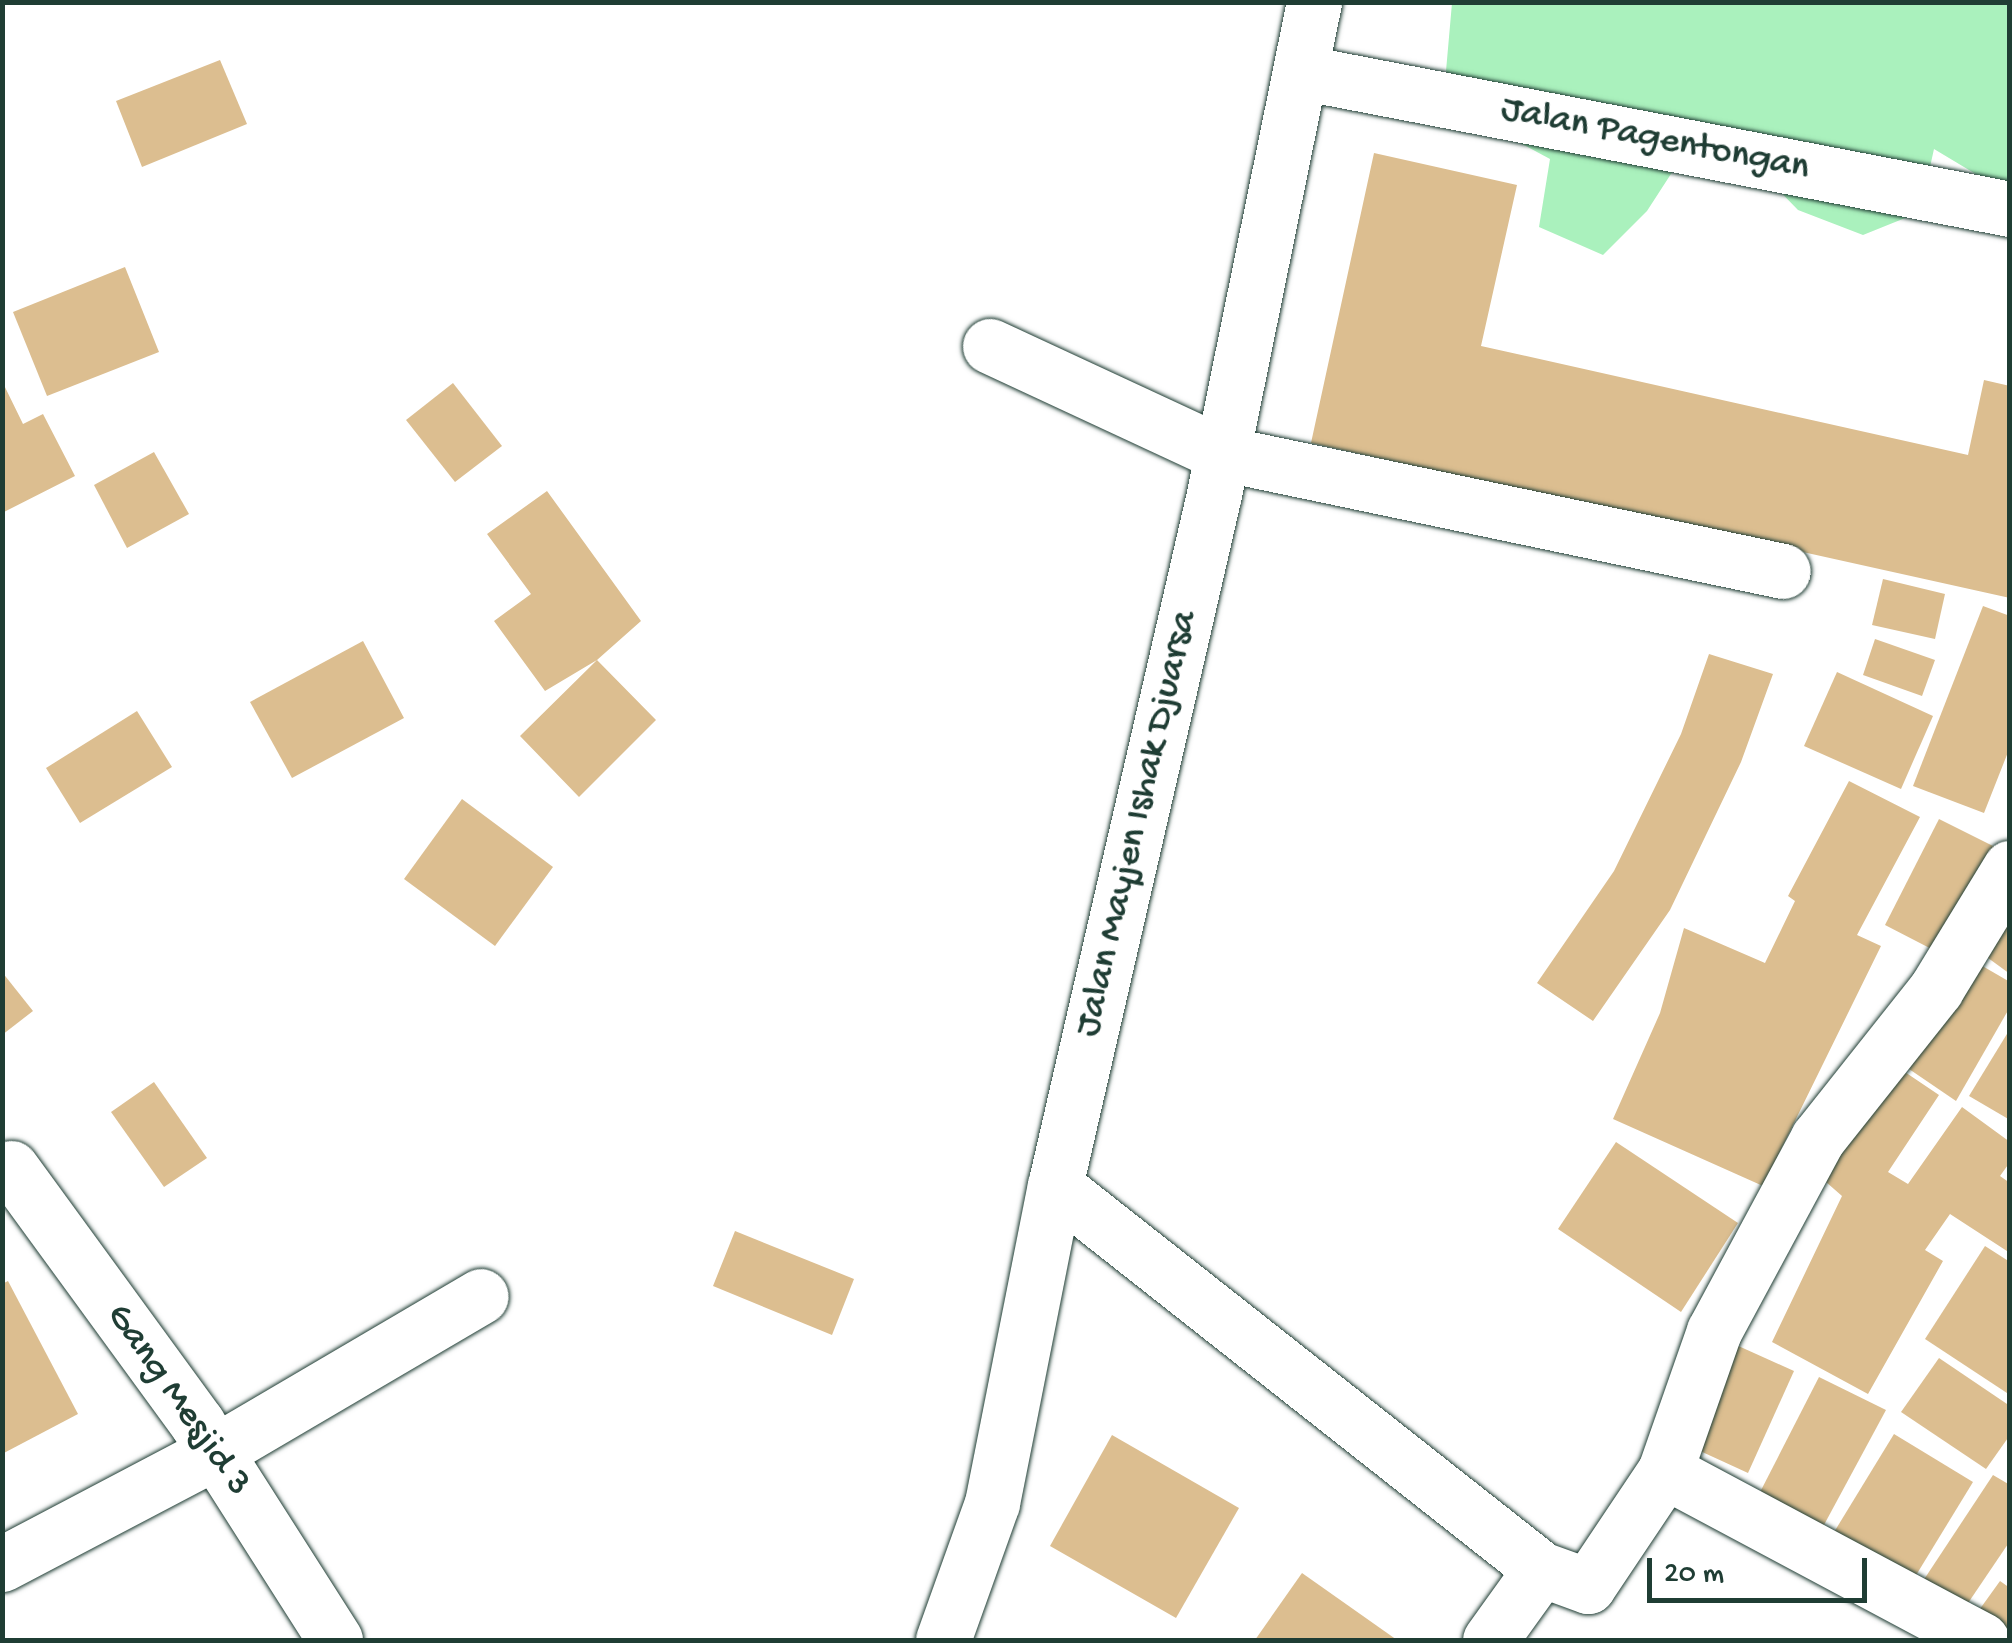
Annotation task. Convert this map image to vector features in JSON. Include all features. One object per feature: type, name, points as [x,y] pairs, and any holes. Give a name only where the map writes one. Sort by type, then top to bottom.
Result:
[{"type":"street","name":"Jalan Mayjen Ishak Djuarsa","points":[[943,1640],[992,1504],[1055,1186],[1221,453],[1314,2]]},
{"type":"street","name":"Jalan Pagentongan","points":[[1300,72],[2010,209]]},
{"type":"street","points":[[990,346],[1221,453],[1783,572]]},
{"type":"street","points":[[1055,1186],[1540,1568],[1588,1586],[1665,1470],[1714,1331],[1818,1138],[1936,989],[2010,868]]},
{"type":"street","name":"Gang Mesjid 3","points":[[11,1168],[214,1452],[335,1640]]},
{"type":"street","points":[[2,1564],[214,1452],[481,1296]]},
{"type":"street","points":[[1665,1470],[1982,1640]]},
{"type":"street","points":[[1490,1640],[1540,1568]]},
{"type":"green space","points":[[1452,3],[2009,3],[2009,194],[1934,149],[1920,212],[1863,235],[1798,210],[1748,159],[1680,160],[1647,211],[1603,255],[1539,227],[1550,159],[1492,128],[1446,71]]},
{"type":"building","points":[[220,60],[247,124],[142,167],[116,101]]},
{"type":"building","points":[[1374,153],[1517,185],[1481,346],[1968,455],[1984,380],[2010,386],[2010,598],[1311,443]]},
{"type":"building","points":[[125,267],[159,352],[47,396],[13,312]]},
{"type":"building","points":[[2,381],[23,424],[43,414],[75,476],[2,513]]},
{"type":"building","points":[[453,383],[502,446],[455,482],[406,420]]},
{"type":"building","points":[[154,452],[189,514],[127,548],[94,485]]},
{"type":"building","points":[[547,491],[641,621],[597,660],[545,691],[494,621],[531,594],[487,534]]},
{"type":"building","points":[[1883,579],[1945,594],[1935,639],[1872,625]]},
{"type":"building","points":[[1983,606],[2010,616],[2010,747],[1984,813],[1913,786]]},
{"type":"building","points":[[1875,639],[1935,660],[1922,696],[1863,675]]},
{"type":"building","points":[[363,641],[404,718],[292,778],[250,702]]},
{"type":"building","points":[[1709,654],[1773,674],[1741,762],[1670,910],[1593,1021],[1537,983],[1614,871],[1681,734]]},
{"type":"building","points":[[597,660],[656,720],[579,797],[520,736]]},
{"type":"building","points":[[1837,672],[1933,716],[1901,789],[1804,746]]},
{"type":"building","points":[[137,711],[172,767],[80,823],[46,768]]},
{"type":"building","points":[[1849,781],[1920,817],[1857,935],[1881,946],[1763,1186],[1613,1119],[1660,1013],[1684,928],[1765,963],[1795,901],[1788,896]]},
{"type":"building","points":[[462,799],[553,867],[495,946],[404,879]]},
{"type":"building","points":[[1939,819],[2001,850],[1947,957],[1885,925]]},
{"type":"building","points":[[2010,898],[2010,974],[1973,947]]},
{"type":"building","points":[[1972,960],[2010,982],[2010,1007],[1956,1101],[1909,1069]]},
{"type":"building","points":[[2,972],[33,1011],[2,1035]]},
{"type":"building","points":[[2010,1029],[2010,1120],[1969,1096]]},
{"type":"building","points":[[1893,1064],[1939,1095],[1888,1172],[1908,1184],[1962,1107],[2010,1142],[2010,1162],[2000,1176],[2010,1183],[2010,1253],[1950,1214],[1925,1250],[1943,1261],[1868,1394],[1772,1342],[1842,1196],[1818,1175]]},
{"type":"building","points":[[154,1082],[207,1158],[164,1187],[111,1112]]},
{"type":"building","points":[[1616,1142],[1738,1223],[1681,1312],[1558,1229]]},
{"type":"building","points":[[735,1231],[854,1279],[832,1335],[713,1286]]},
{"type":"building","points":[[1985,1246],[2010,1262],[2010,1395],[1925,1339]]},
{"type":"building","points":[[8,1281],[78,1414],[2,1454],[2,1284]]},
{"type":"building","points":[[1734,1344],[1794,1371],[1748,1473],[1687,1445]]},
{"type":"building","points":[[1939,1358],[2010,1406],[2010,1435],[1986,1469],[1901,1412]]},
{"type":"building","points":[[1819,1377],[1886,1410],[1818,1536],[1756,1500]]},
{"type":"building","points":[[1894,1434],[1973,1482],[1907,1590],[1828,1542]]},
{"type":"building","points":[[1112,1435],[1239,1508],[1176,1618],[1050,1546]]},
{"type":"building","points":[[1993,1475],[2010,1485],[2010,1541],[1962,1612],[1921,1584]]},
{"type":"building","points":[[1302,1573],[1397,1640],[1255,1640]]},
{"type":"building","points":[[2000,1581],[2010,1588],[2010,1638],[1977,1613]]}]
